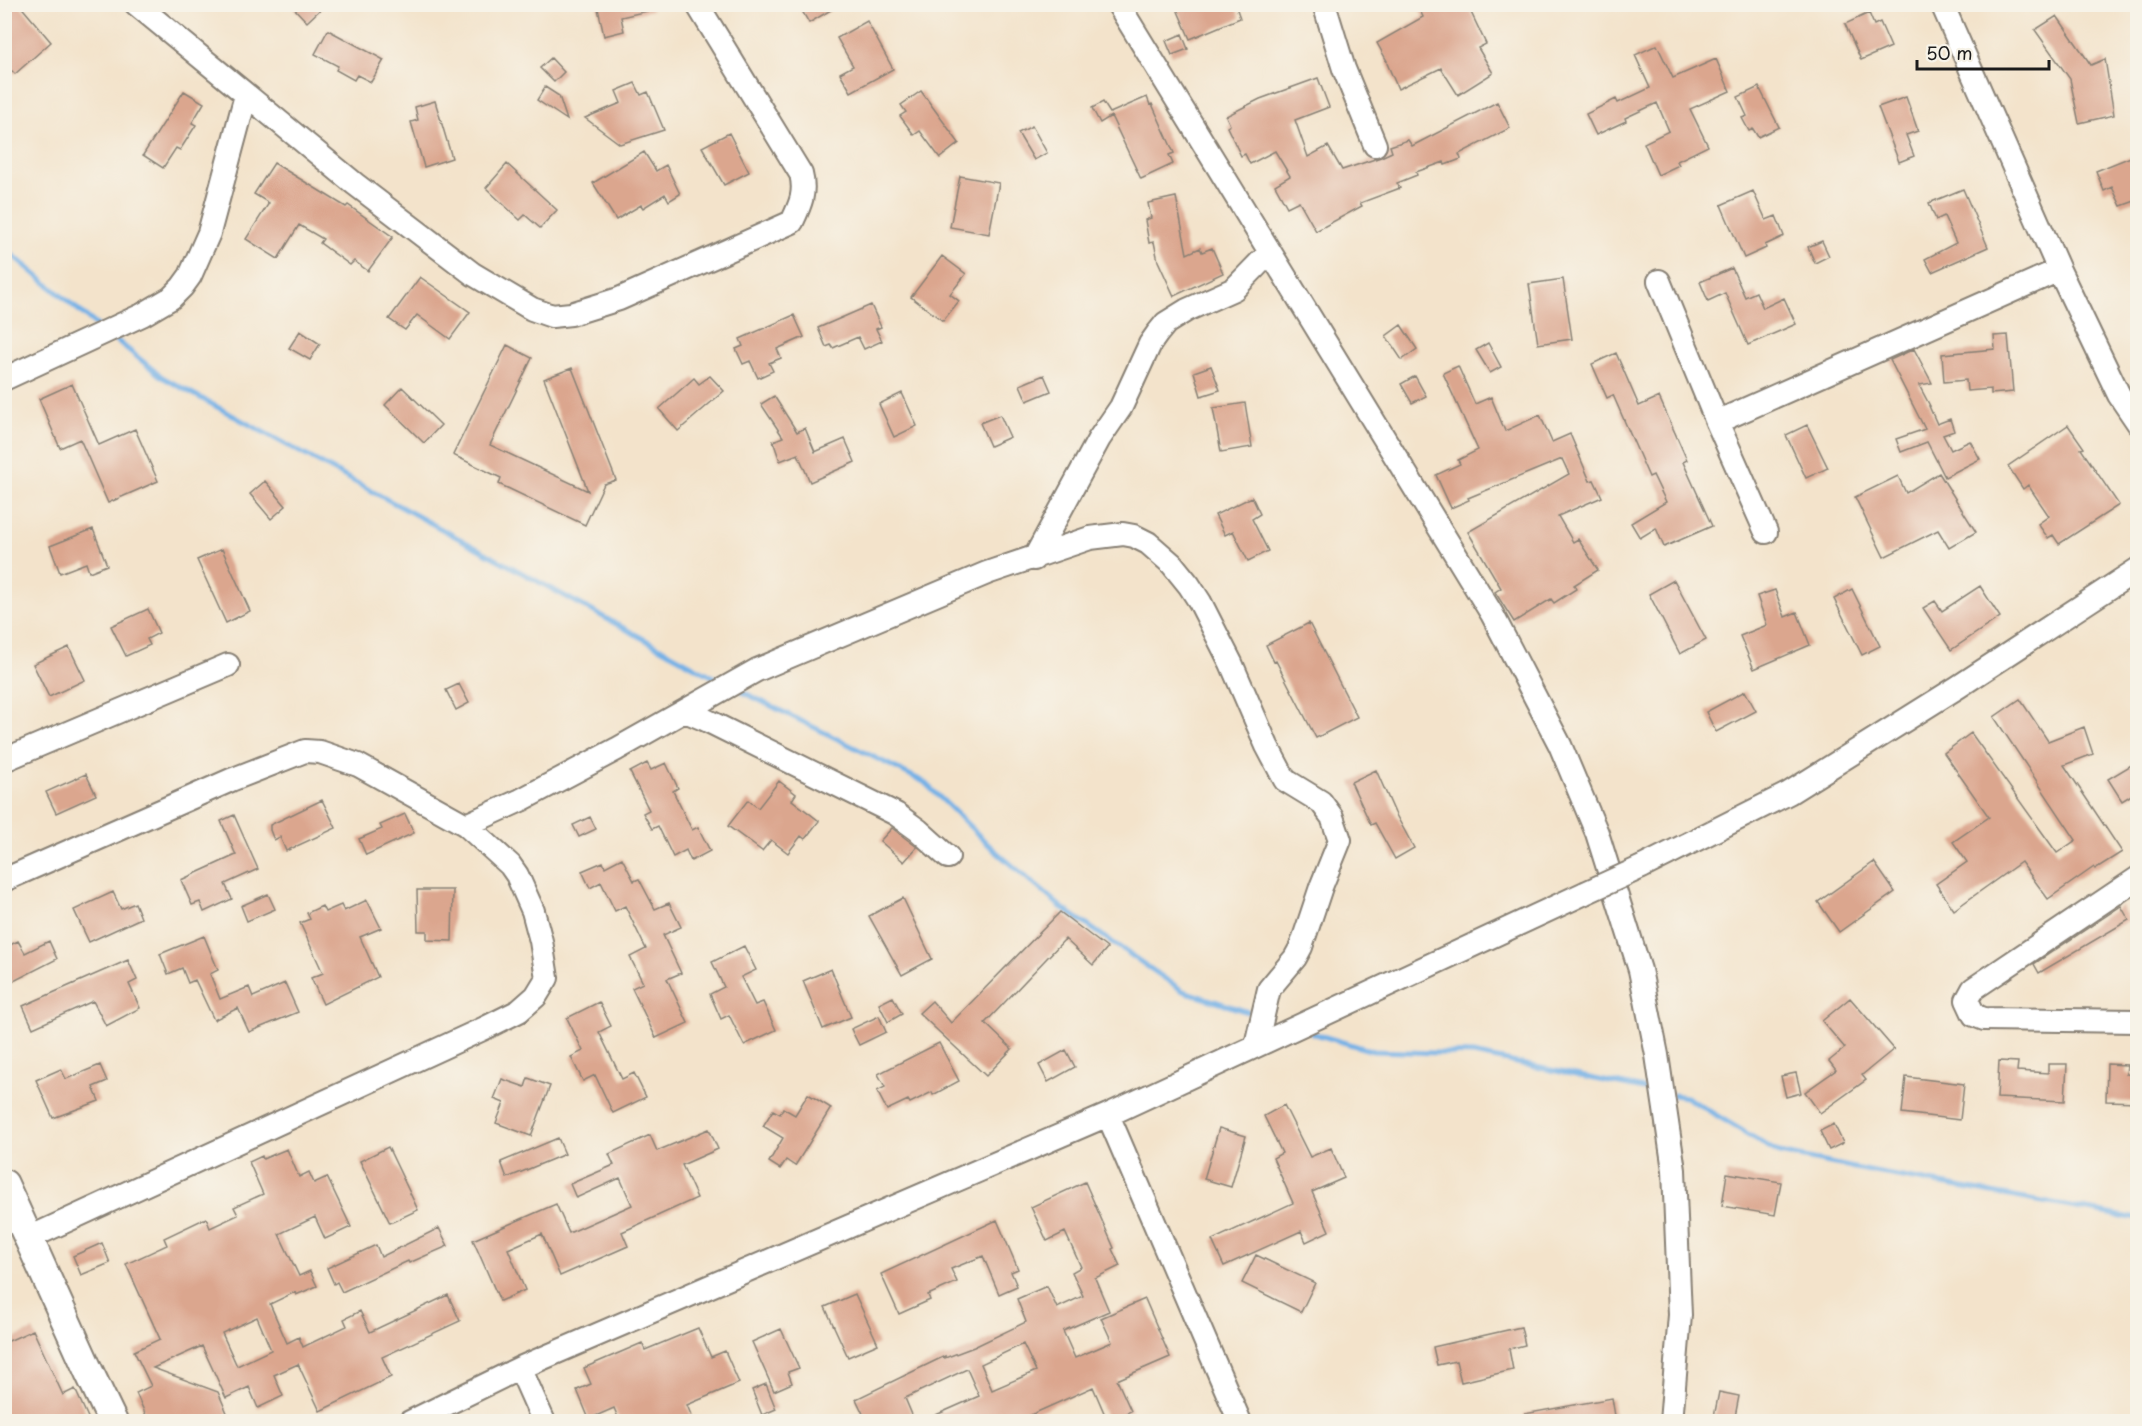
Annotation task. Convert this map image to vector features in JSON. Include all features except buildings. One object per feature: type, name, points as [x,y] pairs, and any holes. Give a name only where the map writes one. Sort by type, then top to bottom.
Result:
[{"type":"main road","points":[[4,1184],[88,1372],[113,1422]]},
{"type":"street","points":[[136,4],[355,184],[473,274],[531,309],[552,316],[571,314],[619,299],[792,222],[802,199],[804,186],[801,174],[697,4]]},
{"type":"street","points":[[1118,4],[1492,614],[1560,746],[1597,832],[1640,970],[1657,1055],[1674,1170],[1680,1315],[1671,1422]]},
{"type":"street","points":[[1324,4],[1344,69],[1375,145]]},
{"type":"street","points":[[1942,4],[2059,270],[2119,395],[2138,423]]},
{"type":"street","points":[[4,379],[108,332],[171,298],[190,276],[209,233],[246,95]]},
{"type":"street","points":[[1034,558],[1098,439],[1121,407],[1150,344],[1157,334],[1166,323],[1186,310],[1234,289],[1269,253]]},
{"type":"street","points":[[1717,422],[2059,270]]},
{"type":"street","points":[[1659,280],[1717,422],[1766,532]]},
{"type":"street","points":[[466,825],[521,800],[768,665],[987,573],[1090,538],[1122,534],[1134,536],[1148,543],[1172,564],[1200,602],[1285,780],[1321,802],[1332,817],[1340,840],[1301,947],[1295,958],[1269,989],[1256,1046]]},
{"type":"street","points":[[410,1422],[520,1368],[1108,1115],[1642,867],[1789,793],[1958,687],[2138,569]]},
{"type":"street","points":[[4,760],[228,665]]},
{"type":"street","points":[[685,711],[896,814],[948,857]]},
{"type":"street","points":[[4,880],[231,780],[305,751],[320,752],[358,765],[466,825],[510,865],[533,911],[547,978],[536,996],[519,1011],[486,1028],[29,1238]]},
{"type":"street","points":[[2138,878],[1972,989],[1967,1000],[1974,1015],[1984,1019],[2138,1022]]},
{"type":"street","points":[[1108,1115],[1230,1419]]},
{"type":"street","points":[[520,1368],[544,1422]]},
{"type":"waterway","points":[[4,248],[100,328]]},
{"type":"waterway","points":[[110,335],[162,377],[721,681]]},
{"type":"waterway","points":[[743,692],[924,782],[993,849],[1061,907],[1183,991],[1248,1012]]},
{"type":"waterway","points":[[1312,1033],[1373,1051],[1473,1054],[1644,1089]]},
{"type":"waterway","points":[[1674,1095],[1686,1097],[1779,1153],[2138,1219]]}]
